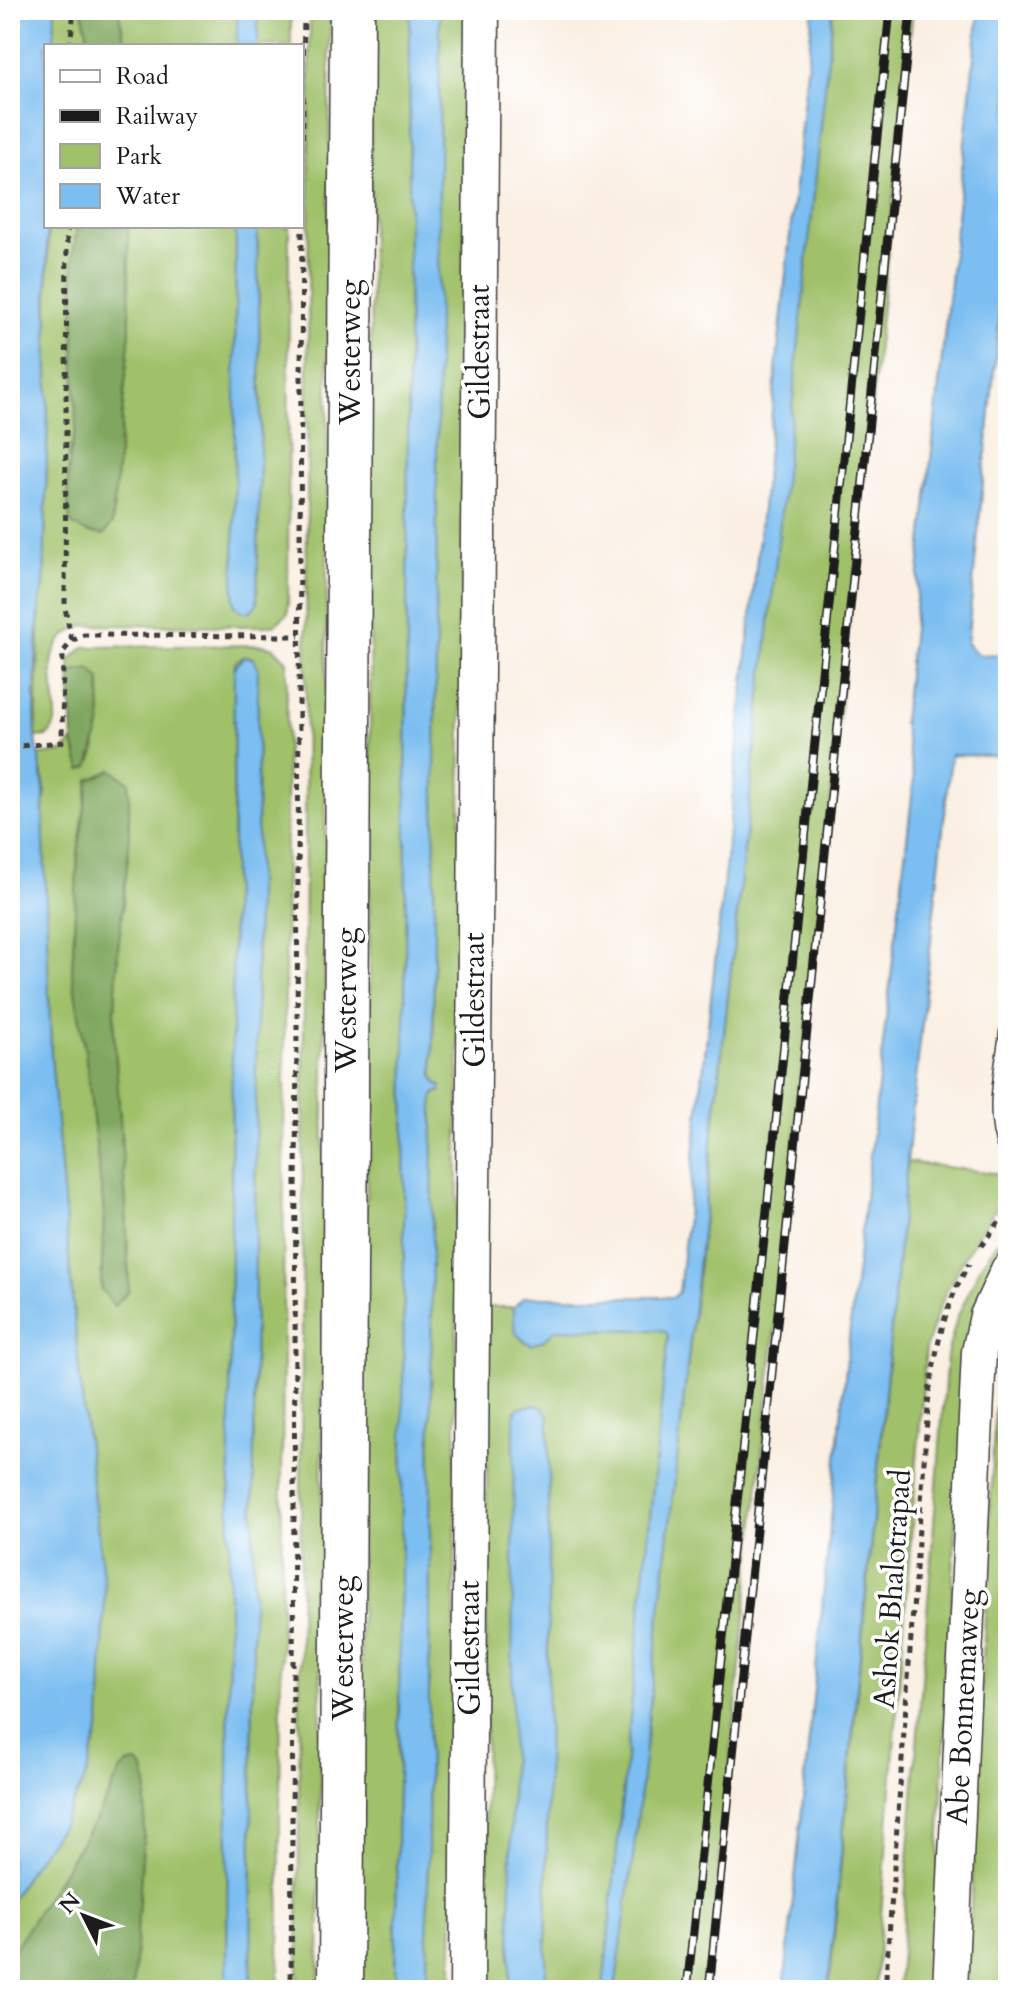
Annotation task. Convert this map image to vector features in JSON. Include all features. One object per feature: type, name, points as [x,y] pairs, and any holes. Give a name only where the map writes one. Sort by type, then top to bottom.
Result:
[{"type":"main road","name":"Westerweg","points":[[341,1990],[352,10]]},
{"type":"street","name":"Gildestraat","points":[[467,1990],[482,10]]},
{"type":"street","name":"Abe Bonnemaweg","points":[[950,1990],[979,1352],[987,1316],[1008,1270]]},
{"type":"street","name":"Abe Bonnemaweg","points":[[977,1424],[1008,1338]]},
{"type":"lane","points":[[1008,1032],[1001,1094],[1001,1137],[1008,1152]]},
{"type":"path","points":[[70,44],[74,10]]},
{"type":"path","points":[[304,10],[304,44]]},
{"type":"path","points":[[67,228],[65,608],[72,641]]},
{"type":"path","name":"Westerweg","points":[[291,1990],[302,228]]},
{"type":"path","points":[[10,747],[63,739],[63,652],[72,641],[84,635],[299,636]]},
{"type":"path","points":[[978,1251],[1008,1210]]},
{"type":"path","name":"Ashok Bhalotrapad","points":[[885,1990],[929,1393],[939,1330],[955,1288],[970,1263]]},
{"type":"green space","points":[[55,10],[82,10],[90,44],[54,44]]},
{"type":"green space","points":[[82,10],[118,10],[126,44],[90,44]]},
{"type":"green space","points":[[118,10],[237,10],[237,44],[126,44]]},
{"type":"green space","points":[[258,10],[291,10],[291,44],[258,44]]},
{"type":"green space","points":[[310,10],[330,10],[319,1990],[298,1990]]},
{"type":"green space","points":[[371,10],[410,10],[403,1436],[395,1990],[359,1990],[362,1370],[370,1047]]},
{"type":"green space","points":[[440,10],[466,10],[452,1990],[427,1990],[433,1098],[441,1085],[433,1077]]},
{"type":"green space","points":[[833,10],[913,10],[706,1990],[615,1990],[701,1248]]},
{"type":"green space","points":[[48,228],[77,228],[73,257],[76,430],[68,457],[112,523],[130,330],[128,228],[236,228],[234,604],[250,612],[257,603],[261,407],[257,228],[289,228],[288,613],[276,624],[265,626],[85,625],[66,635],[56,649],[52,664],[56,712],[54,725],[47,736],[36,737],[40,598],[44,587]]},
{"type":"green space","points":[[77,228],[128,228],[130,330],[112,523],[104,535],[88,533],[70,523],[69,465],[76,430],[73,257]]},
{"type":"green space","points":[[263,645],[274,648],[287,661],[279,1990],[251,1990],[258,668],[251,657],[245,656],[236,661],[234,667],[227,1990],[133,1990],[147,1784],[144,1770],[121,1770],[98,1816],[10,1956],[10,1901],[61,1827],[105,1593],[79,1372],[51,1055],[43,810],[46,792],[38,755],[63,752],[73,742],[81,770],[89,766],[96,751],[90,670],[70,672],[70,660],[84,647]],"holes":[[[89,780],[129,848],[118,949],[114,1033],[129,1290],[101,1289],[104,1213],[85,1051],[72,972],[78,853]]]},
{"type":"green space","points":[[90,669],[100,679],[101,723],[89,767],[81,770],[73,742],[70,672]]},
{"type":"green space","points":[[112,770],[129,782],[129,848],[118,949],[114,1033],[129,1290],[114,1306],[101,1289],[104,1213],[85,1051],[72,972],[78,853],[89,780]]},
{"type":"green space","points":[[907,1162],[1001,1174],[1004,1196],[958,1268],[940,1305],[926,1347],[875,1990],[829,1990]]},
{"type":"green space","points":[[1008,1228],[1008,1255],[957,1496],[932,1990],[898,1990],[947,1355],[957,1318],[981,1265]]},
{"type":"green space","points":[[488,1307],[514,1307],[520,1336],[529,1343],[536,1342],[555,1329],[660,1330],[666,1332],[668,1337],[603,1990],[546,1990],[549,1417],[515,1411],[510,1990],[484,1990]]},
{"type":"green space","points":[[1008,1362],[1008,1887],[1002,1990],[967,1990],[995,1409]]},
{"type":"green space","points":[[137,1763],[144,1770],[147,1784],[133,1990],[10,1990],[10,1956],[98,1816],[121,1770],[128,1764]]},
{"type":"water","points":[[10,10],[55,10],[54,44],[44,44],[48,402],[44,587],[40,598],[35,719],[44,792],[51,1055],[79,1372],[105,1593],[100,1726],[86,1777],[61,1827],[10,1901]]},
{"type":"water","points":[[237,10],[258,10],[258,44],[237,44]]},
{"type":"water","points":[[410,10],[440,10],[433,1076],[437,1084],[442,1085],[441,1092],[433,1098],[427,1990],[395,1990],[403,1436]]},
{"type":"water","points":[[813,10],[833,10],[779,533],[633,1858],[615,1990],[603,1990],[668,1337],[666,1332],[660,1330],[556,1329],[543,1341],[532,1345],[520,1338],[515,1330],[514,1307],[524,1297],[674,1297],[679,1292]]},
{"type":"water","points":[[979,10],[1008,10],[1008,231],[967,644],[978,655],[1008,654],[1008,756],[951,755],[907,1162],[828,1990],[784,1990],[850,1327],[914,779],[903,722]]},
{"type":"water","points":[[236,228],[257,228],[261,407],[257,603],[246,612],[234,604]]},
{"type":"water","points":[[245,656],[254,659],[258,668],[251,1990],[227,1990],[234,667]]},
{"type":"water","points":[[535,1405],[544,1408],[549,1417],[546,1990],[510,1990],[514,1416],[518,1408]]},
{"type":"railway","points":[[687,1990],[890,10]]},
{"type":"railway","points":[[709,1990],[911,10]]}]
